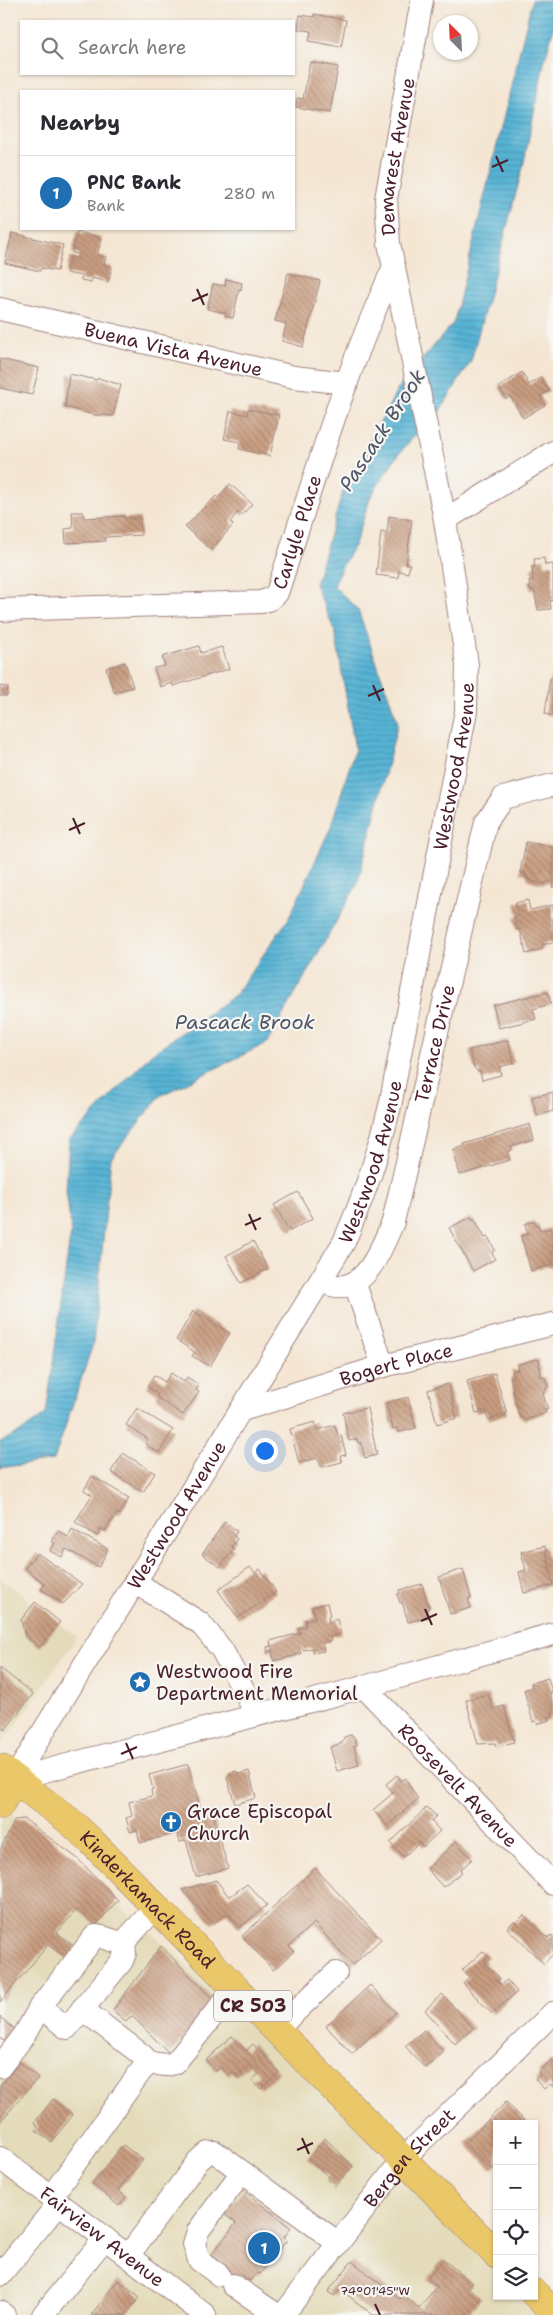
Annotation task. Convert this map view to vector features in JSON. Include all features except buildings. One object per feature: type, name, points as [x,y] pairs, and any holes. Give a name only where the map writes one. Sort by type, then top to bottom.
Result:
[{"type":"main road","name":"Westwood Avenue","points":[[0,1805],[7,1773]]},
{"type":"main road","name":"Kinderkamack Road","points":[[7,1773],[72,1823],[493,2251]]},
{"type":"main road","points":[[538,2297],[553,2312]]},
{"type":"street","name":"Demarest Avenue","points":[[422,0],[386,199],[394,267],[427,432]]},
{"type":"street","name":"Carlyle Place","points":[[0,610],[261,602],[270,599],[277,593],[347,384],[379,300],[394,267]]},
{"type":"street","name":"Buena Vista Avenue","points":[[0,309],[294,377],[347,384]]},
{"type":"street","name":"Westwood Avenue","points":[[7,1773],[136,1582],[322,1281],[344,1242],[366,1192],[380,1149],[390,1106],[466,711],[467,664],[445,520],[427,432]]},
{"type":"street","points":[[445,520],[553,452]]},
{"type":"street","name":"Terrace Drive","points":[[355,1284],[366,1272],[380,1250],[393,1222],[486,822],[503,798],[553,784]]},
{"type":"street","points":[[322,1281],[332,1287],[344,1288],[355,1284],[383,1366]]},
{"type":"street","name":"Bogert Place","points":[[242,1410],[383,1366],[553,1324]]},
{"type":"street","points":[[136,1582],[200,1623],[222,1650],[257,1716]]},
{"type":"street","points":[[7,1773],[257,1716],[553,1634]]},
{"type":"street","name":"Roosevelt Avenue","points":[[364,1687],[553,1884]]},
{"type":"street","points":[[0,2067],[25,2034],[40,2007],[95,1936],[104,1936],[116,1943],[124,1942],[156,1907]]},
{"type":"street","points":[[40,2007],[67,2028],[122,1961],[125,1953],[124,1942]]},
{"type":"street","points":[[276,2030],[336,1973]]},
{"type":"street","points":[[0,2274],[55,2200],[142,2071],[150,2064],[166,2065],[175,2063],[235,1988]]},
{"type":"street","points":[[82,2009],[142,2055],[150,2064]]},
{"type":"street","name":"Bergen Street","points":[[283,2315],[403,2159],[553,2013]]},
{"type":"street","points":[[128,2256],[198,2161],[208,2152],[215,2152],[338,2243]]},
{"type":"street","name":"Fairview Avenue","points":[[0,2158],[205,2315]]},
{"type":"street","points":[[242,2172],[198,2231],[194,2244],[199,2260],[278,2315]]},
{"type":"street","points":[[43,2315],[105,2238]]},
{"type":"street","points":[[0,2312],[4,2315]]},
{"type":"shaded area","points":[[0,1578],[77,1637],[0,1748]]},
{"type":"shaded area","points":[[0,1804],[233,2003],[421,2157],[493,2236],[493,2300],[538,2300],[553,2315],[0,2315]]},
{"type":"water","name":"Pascack Brook","points":[[532,0],[553,0],[553,30],[544,63],[523,167],[471,361],[440,411],[413,437],[395,459],[371,496],[355,544],[341,568],[334,586],[358,610],[398,723],[357,885],[267,1043],[160,1096],[111,1158],[93,1344],[54,1460],[0,1468],[0,1442],[24,1430],[46,1414],[71,1230],[66,1191],[69,1140],[150,1055],[235,995],[289,918],[330,829],[355,749],[335,632],[315,584],[344,488],[399,387],[454,322]]},
{"type":"place","name":"Westwood Fire Department Memorial","points":[[140,1682]]},
{"type":"place","name":"Grace Episcopal Church","points":[[171,1822]]},
{"type":"place","name":"PNC Bank","points":[[264,2248]]}]
